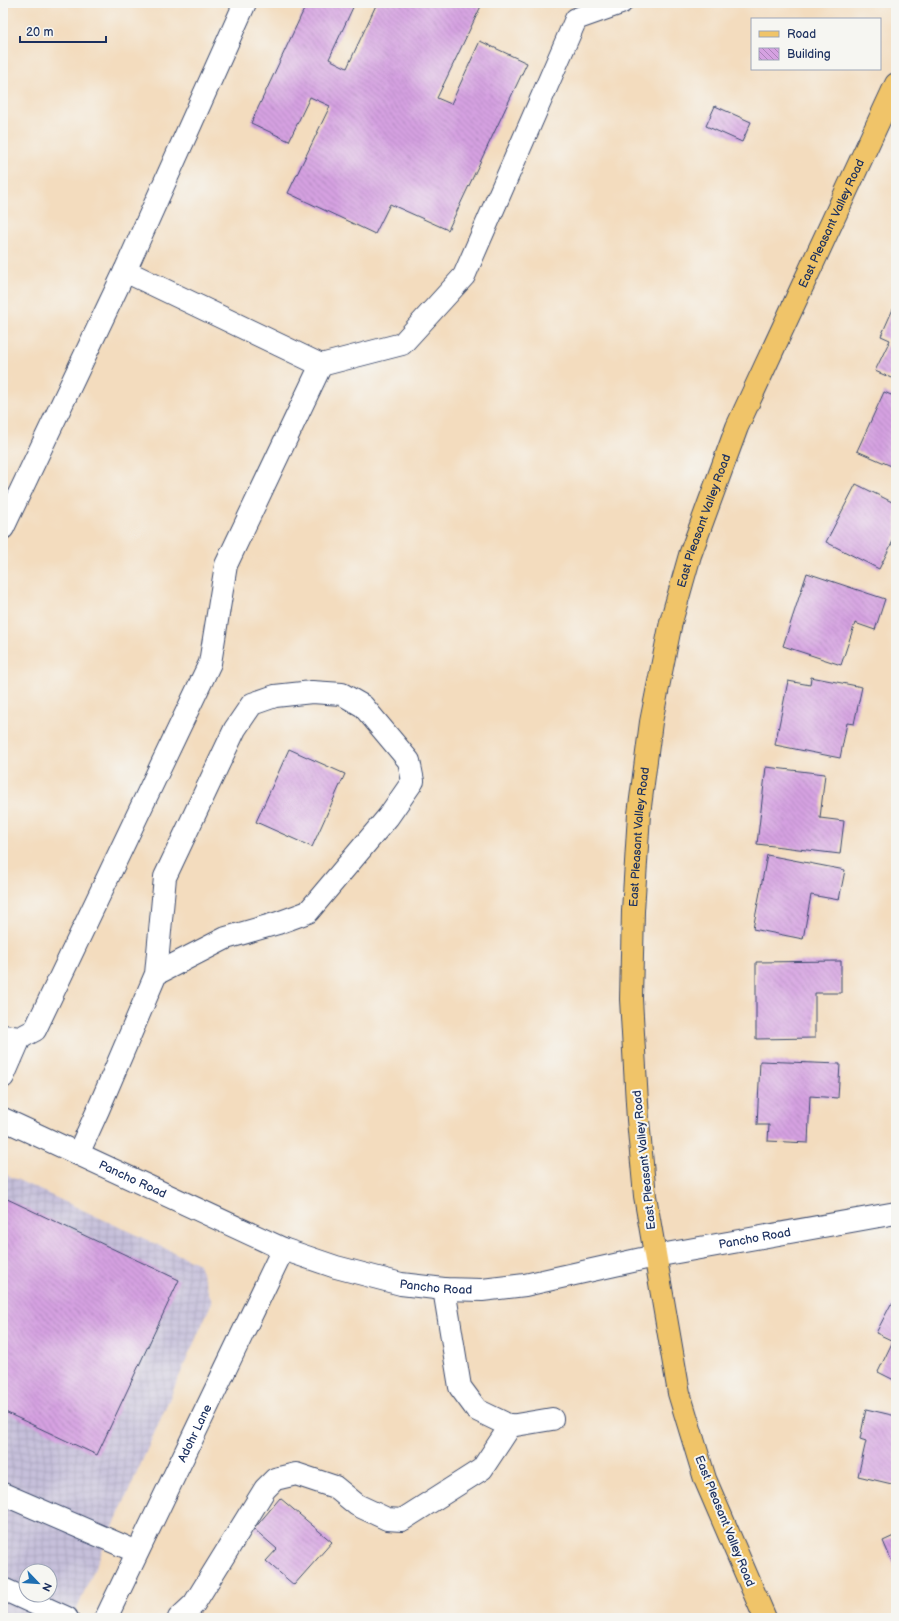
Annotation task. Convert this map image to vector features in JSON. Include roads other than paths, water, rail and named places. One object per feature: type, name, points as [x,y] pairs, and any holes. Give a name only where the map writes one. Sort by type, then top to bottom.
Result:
[{"type":"main road","name":"East Pleasant Valley Road","points":[[765,1618],[705,1479],[679,1392],[645,1196],[638,1120],[631,999],[633,911],[639,814],[651,722],[671,622],[690,555],[737,427],[896,84]]},
{"type":"street","points":[[3,528],[125,271],[245,3]]},
{"type":"street","points":[[125,271],[321,365],[402,344],[464,276],[575,11],[621,3]]},
{"type":"street","points":[[3,1077],[12,1037],[35,1030],[210,663],[226,565],[321,365]]},
{"type":"street","points":[[78,1154],[156,974],[165,877],[235,729],[252,704],[275,696],[312,692],[342,694],[363,706],[409,761],[413,781],[388,817],[308,912],[278,923],[226,938],[156,974]]},
{"type":"street","name":"Pancho Road","points":[[3,1119],[283,1249],[336,1267],[401,1284],[444,1289],[482,1290],[525,1285],[655,1256],[896,1213]]},
{"type":"street","name":"Adohr Lane","points":[[106,1618],[283,1249]]},
{"type":"street","points":[[444,1289],[460,1387],[477,1410],[511,1425],[552,1419]]},
{"type":"street","points":[[179,1618],[194,1604],[265,1489],[275,1479],[296,1474],[335,1487],[357,1505],[388,1519],[402,1520],[482,1469],[511,1425]]},
{"type":"street","points":[[3,1494],[137,1552]]},
{"type":"street","points":[[3,1589],[67,1618]]}]
